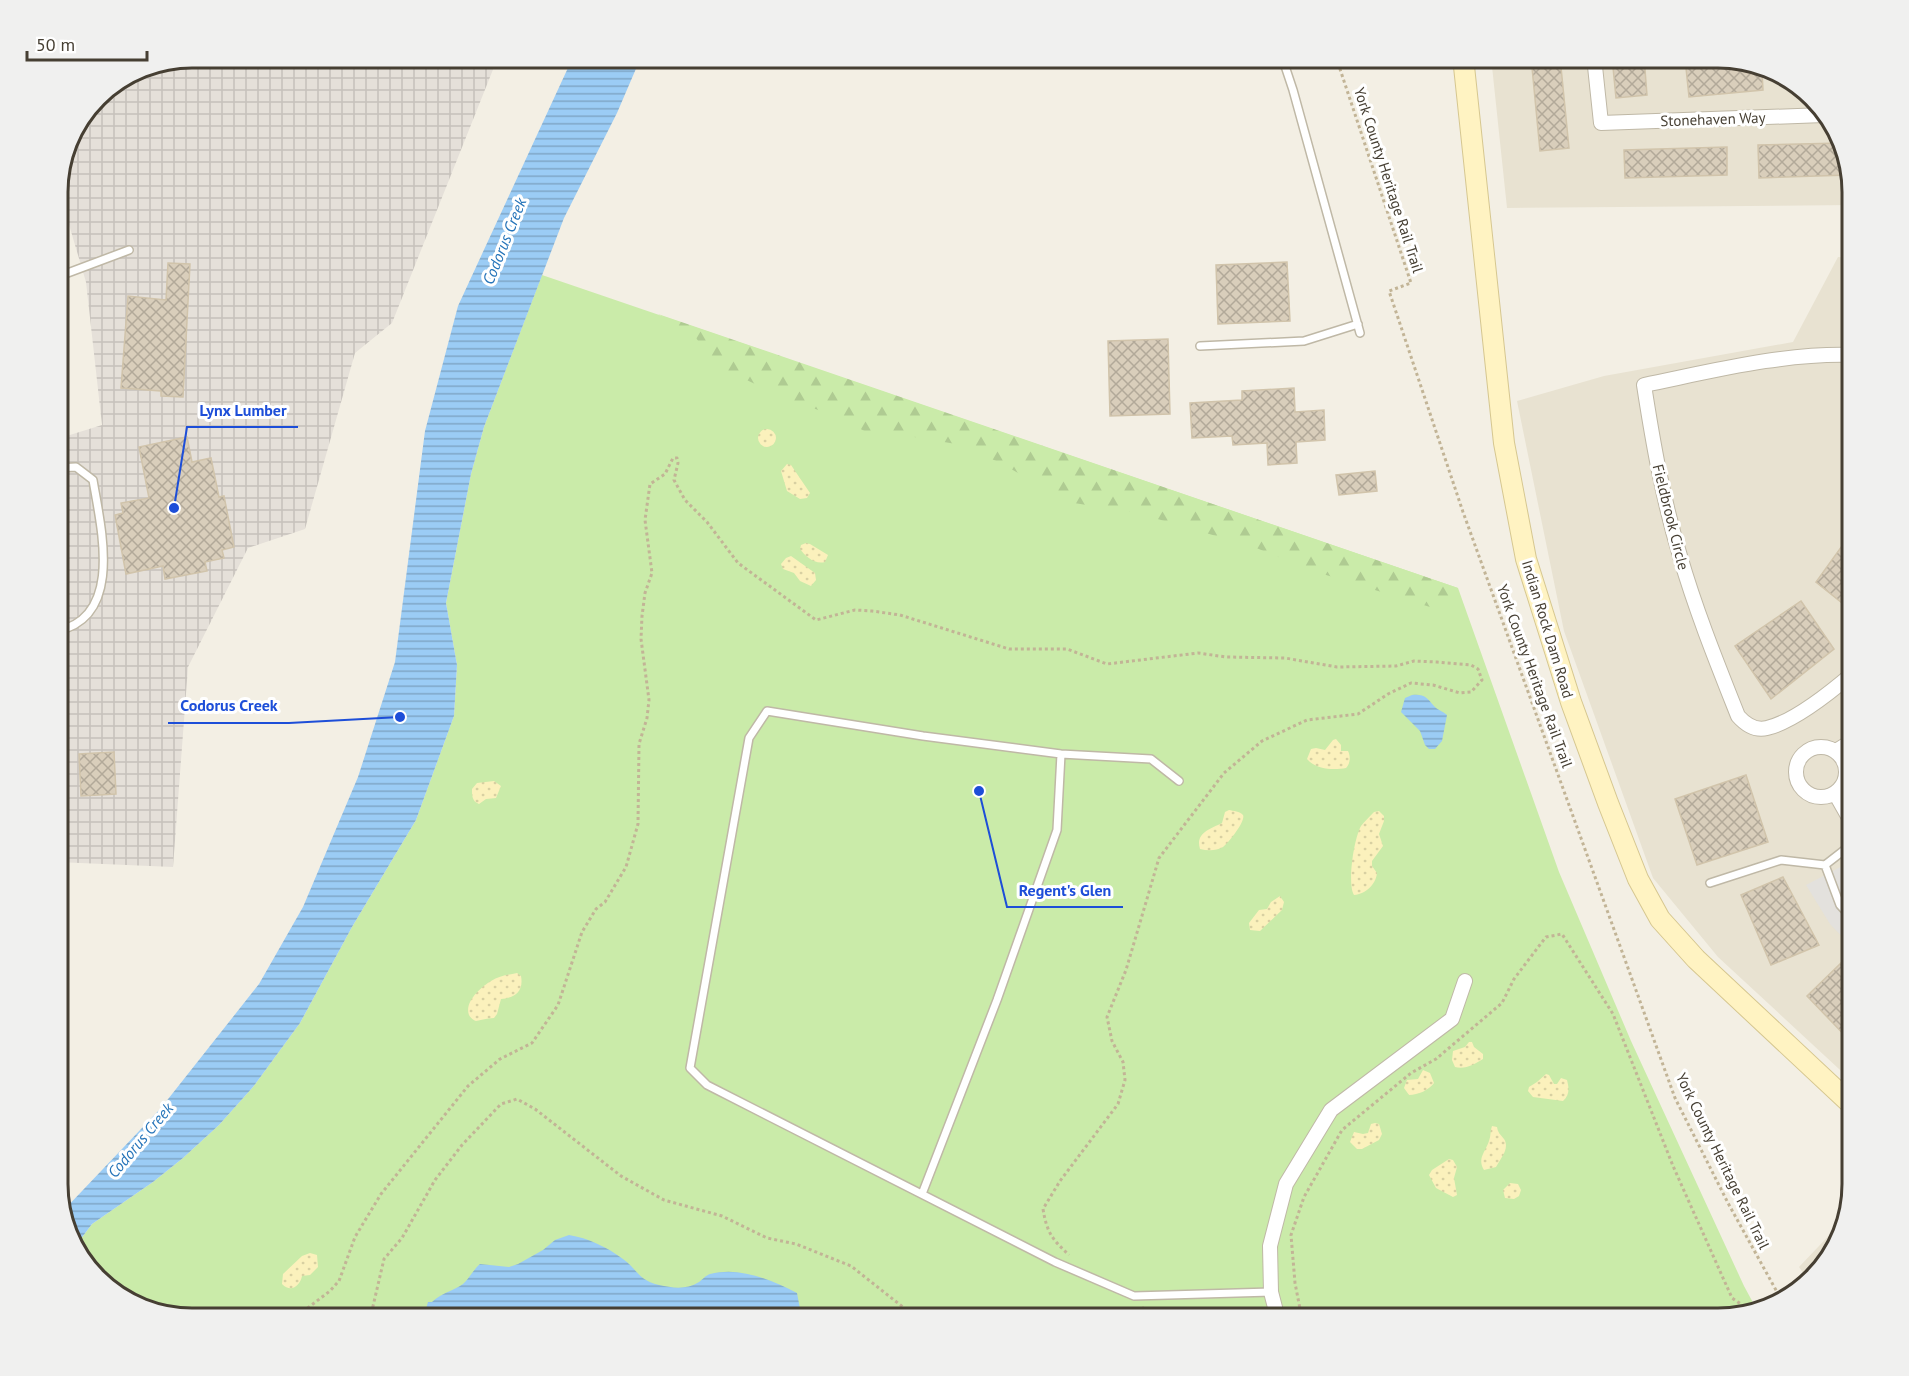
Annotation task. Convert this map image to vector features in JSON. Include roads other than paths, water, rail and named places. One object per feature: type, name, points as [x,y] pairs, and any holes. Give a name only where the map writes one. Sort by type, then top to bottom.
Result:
[{"type":"street","name":"Indian Rock Dam Road","points":[[1464,68],[1504,443],[1523,548],[1571,702],[1608,803],[1638,879],[1660,919],[1696,959],[1842,1096]]},
{"type":"street","name":"Stonehaven Way","points":[[1595,68],[1601,123],[1815,115]]},
{"type":"street","name":"Fieldbrook Circle","points":[[1842,356],[1782,359],[1644,385],[1658,469],[1680,555],[1698,613],[1738,716],[1750,727],[1767,728],[1815,703],[1842,682]]},
{"type":"street","points":[[1842,757],[1836,751],[1816,746],[1807,750],[1800,757],[1796,766],[1799,786],[1806,793],[1815,797],[1826,797],[1835,793],[1842,786]]},
{"type":"street","points":[[1836,751],[1842,747]]},
{"type":"street","points":[[1835,793],[1842,805]]},
{"type":"street","points":[[1275,1308],[1271,1292],[1270,1246],[1286,1184],[1331,1110],[1452,1019],[1465,981]]},
{"type":"lane","points":[[1286,68],[1360,333]]},
{"type":"lane","points":[[68,273],[129,250]]},
{"type":"lane","points":[[1200,346],[1304,341],[1358,324]]},
{"type":"lane","points":[[68,467],[76,466],[93,480],[102,530],[103,577],[99,596],[89,614],[68,629]]},
{"type":"lane","points":[[1179,781],[1151,759],[1061,754],[923,736],[767,711],[749,738],[690,1068],[707,1085],[1055,1262],[1134,1296],[1271,1292]]},
{"type":"lane","points":[[922,1194],[997,1000],[1057,830],[1061,754]]},
{"type":"lane","points":[[1710,883],[1781,860],[1825,865],[1842,852]]},
{"type":"lane","points":[[1825,865],[1842,907]]},
{"type":"water","points":[[568,68],[636,68],[617,113],[564,218],[484,427],[471,474],[446,603],[457,665],[454,716],[416,820],[352,927],[300,1023],[253,1087],[219,1125],[183,1158],[153,1182],[92,1224],[81,1239],[69,1204],[161,1108],[259,984],[303,907],[358,777],[395,662],[425,431],[458,306]]},
{"type":"water","points":[[1412,695],[1425,697],[1447,715],[1442,741],[1435,749],[1429,749],[1425,745],[1420,731],[1401,712],[1405,698]]},
{"type":"water","points":[[569,1235],[604,1247],[623,1259],[642,1277],[659,1285],[689,1286],[710,1274],[721,1272],[744,1273],[766,1279],[797,1293],[800,1308],[426,1308],[428,1302],[432,1302],[463,1284],[480,1264],[509,1267],[543,1250],[555,1240]]},
{"type":"place","name":"Lynx Lumber","points":[[174,508]]},
{"type":"place","name":"Codorus Creek","points":[[400,717]]},
{"type":"place","name":"Regent's Glen","points":[[979,791]]}]
